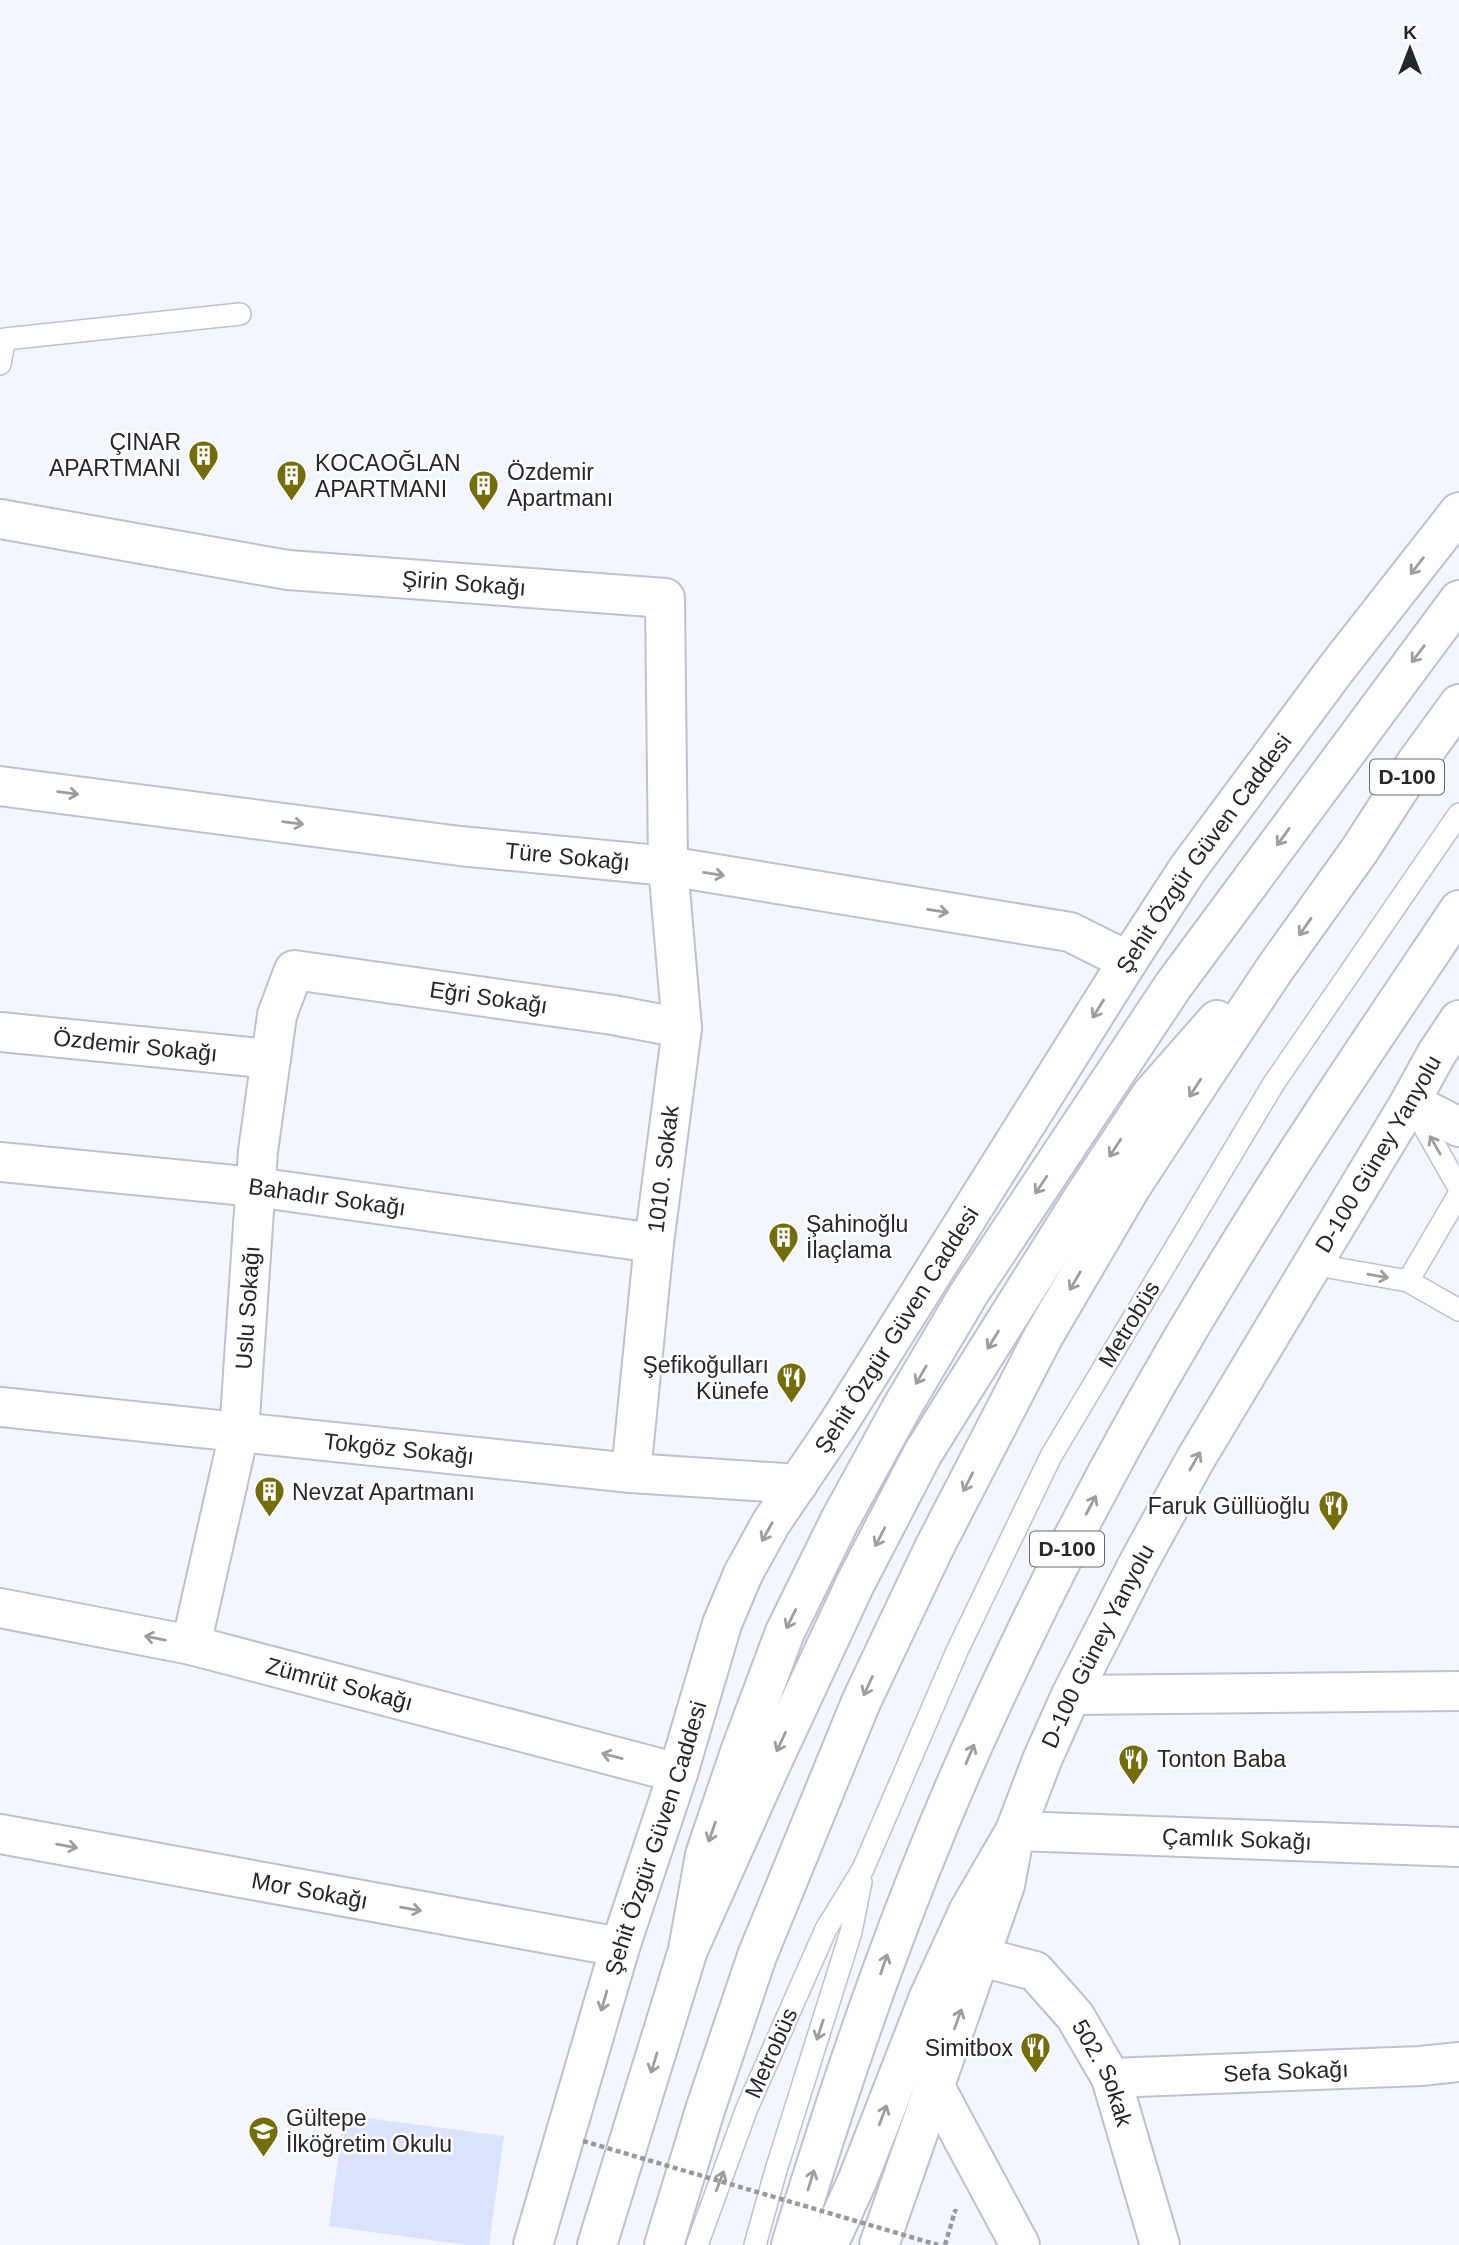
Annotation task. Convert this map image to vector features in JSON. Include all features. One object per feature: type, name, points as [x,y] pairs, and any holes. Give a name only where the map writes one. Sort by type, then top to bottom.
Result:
[{"type":"main road","name":"Şehit Özgür Güven Caddesi","points":[[533,2245],[620,1947],[678,1773],[722,1624],[743,1574],[771,1523],[1188,870],[1336,670],[1459,512]]},
{"type":"main road","name":"Şirin Sokağı","points":[[0,519],[288,570],[665,598],[668,866]]},
{"type":"main road","points":[[688,1951],[705,1855],[785,1632],[840,1520],[902,1407],[968,1295],[1172,986],[1459,600]]},
{"type":"main road","name":"D-100","points":[[664,2245],[705,2110],[757,1956],[860,1702],[934,1548],[1043,1336],[1131,1187],[1274,970],[1459,704]]},
{"type":"main road","name":"Türe Sokağı","points":[[0,786],[460,846],[668,866],[1070,932],[1128,961]]},
{"type":"main road","name":"1010. Sokak","points":[[631,1473],[654,1243],[682,1028],[668,866]]},
{"type":"main road","name":"D-100","points":[[791,2245],[885,1959],[919,1873],[989,1710],[1064,1555],[1110,1468],[1231,1258],[1459,910]]},
{"type":"main road","name":"Eğri Sokağı","points":[[294,970],[613,1015],[682,1028]]},
{"type":"main road","name":"Uslu Sokağı","points":[[191,1645],[239,1433],[258,1151],[277,1015],[294,970]]},
{"type":"main road","points":[[597,2245],[688,1951],[855,1584],[923,1453],[1081,1201],[1151,1095],[1212,1025],[1274,970]]},
{"type":"main road","name":"D-100 Güney Yanyolu","points":[[879,2245],[1005,1885],[1015,1831],[1071,1695],[1195,1460],[1459,1020]]},
{"type":"main road","name":"Özdemir Sokağı","points":[[0,1032],[271,1059]]},
{"type":"main road","points":[[1410,1102],[1459,1127]]},
{"type":"main road","name":"Bahadır Sokağı","points":[[0,1162],[256,1187],[654,1243]]},
{"type":"main road","points":[[936,1268],[968,1295]]},
{"type":"main road","name":"Tokgöz Sokağı","points":[[0,1407],[631,1473],[798,1483]]},
{"type":"main road","name":"Zümrüt Sokağı","points":[[0,1608],[191,1645],[678,1773]]},
{"type":"main road","points":[[1071,1695],[1459,1691]]},
{"type":"main road","points":[[828,2245],[858,2179],[929,1997],[969,1910],[1015,1831]]},
{"type":"main road","name":"Çamlık Sokağı","points":[[1015,1831],[1459,1847]]},
{"type":"main road","name":"Mor Sokağı","points":[[0,1834],[620,1947]]},
{"type":"main road","name":"502. Sokak","points":[[981,1957],[1035,1971],[1074,2016],[1111,2078],[1160,2245]]},
{"type":"main road","name":"Sefa Sokağı","points":[[1111,2078],[1459,2063]]},
{"type":"main road","points":[[934,2085],[1020,2245]]},
{"type":"lane","points":[[0,365],[5,339],[240,314]]},
{"type":"lane","name":"Metrobüs","points":[[697,2245],[753,2095],[827,1929],[863,1870],[957,1651],[1051,1456],[1274,1083],[1459,814]]},
{"type":"lane","points":[[1410,1102],[1459,1188]]},
{"type":"lane","points":[[1408,1281],[1459,1194]]},
{"type":"lane","points":[[1311,1264],[1408,1281],[1459,1310]]},
{"type":"lane","name":"Metrobüs","points":[[755,2245],[851,1932],[863,1870]]},
{"type":"path","points":[[583,2141],[938,2245]]},
{"type":"shaded area","points":[[344,2115],[504,2136],[489,2245],[467,2245],[329,2226]]},
{"type":"place","name":"ÇINAR APARTMANI","points":[[204,482]]},
{"type":"place","name":"KOCAOĞLAN APARTMANI","points":[[292,503]]},
{"type":"place","name":"Özdemir Apartmanı","points":[[484,512]]},
{"type":"place","name":"Şahinoğlu İlaçlama","points":[[783,1264]]},
{"type":"place","name":"Şefikoğulları Künefe","points":[[792,1405]]},
{"type":"place","name":"Nevzat Apartmanı","points":[[269,1519]]},
{"type":"place","name":"Faruk Güllüoğlu","points":[[1333,1533]]},
{"type":"place","name":"Tonton Baba","points":[[1134,1786]]},
{"type":"place","name":"Simitbox","points":[[1036,2075]]},
{"type":"place","name":"Gültepe İlköğretim Okulu","points":[[263,2158]]}]
